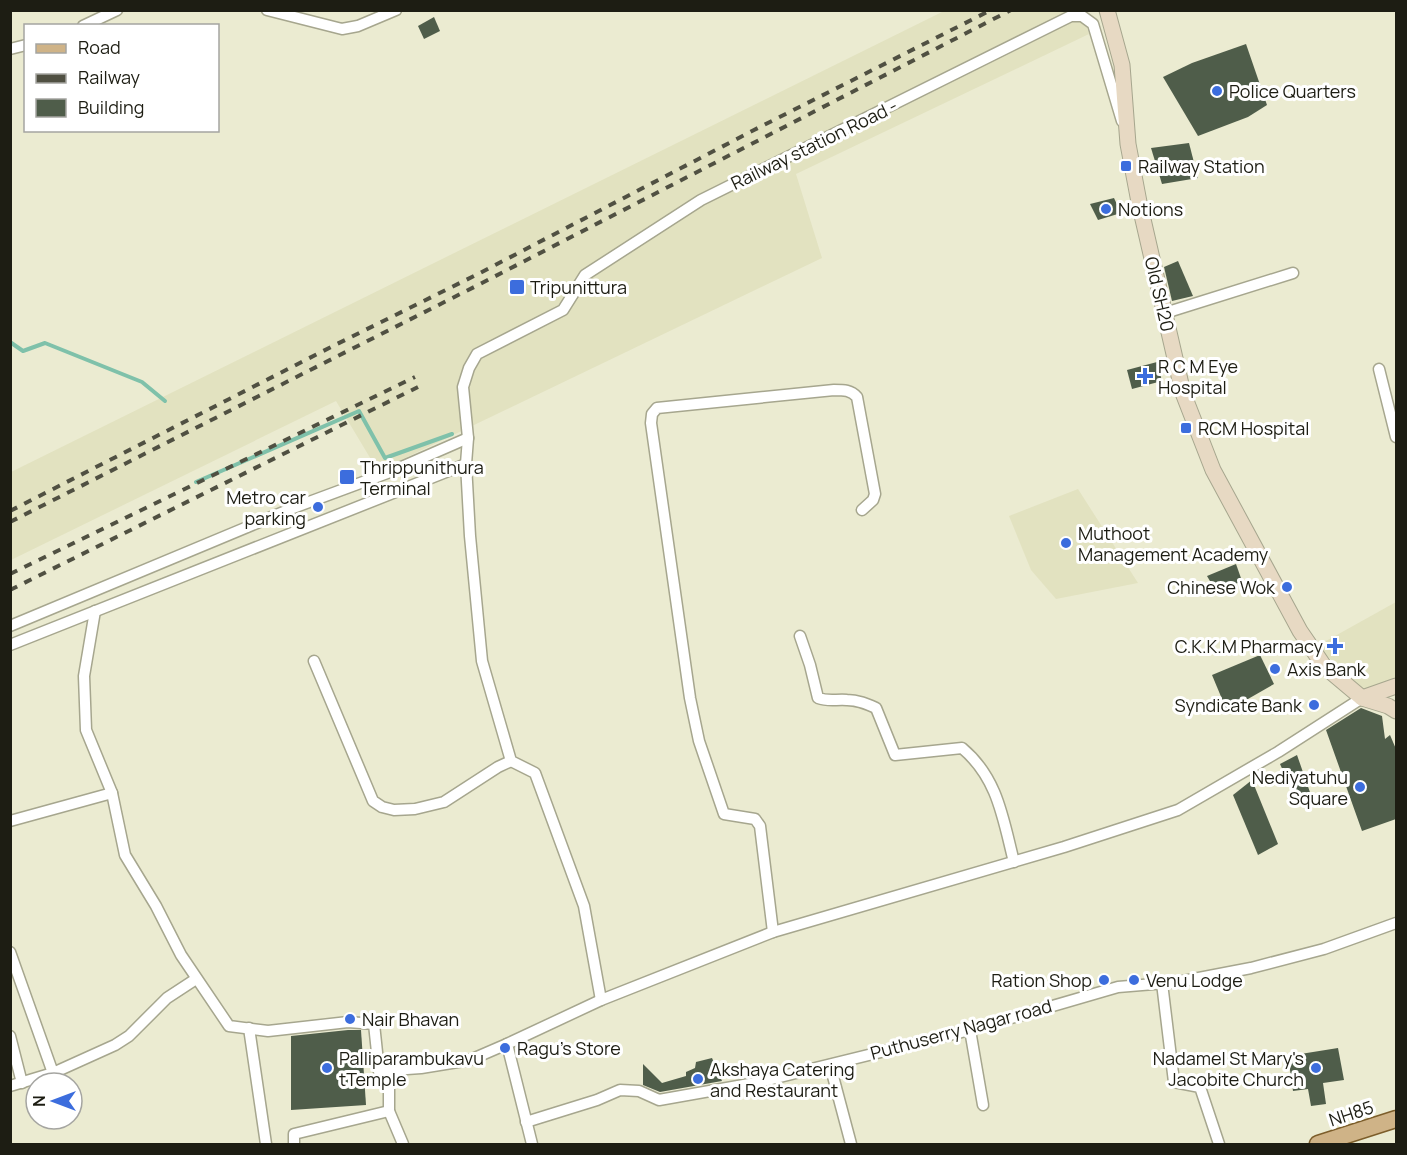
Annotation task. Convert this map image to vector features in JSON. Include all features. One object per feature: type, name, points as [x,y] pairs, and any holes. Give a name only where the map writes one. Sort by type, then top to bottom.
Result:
[{"type":"main road","name":"Old SH20","points":[[1108,12],[1122,65],[1128,144],[1139,202],[1183,393],[1213,470],[1300,631],[1324,666],[1362,698]]},
{"type":"main road","points":[[1362,698],[1396,686]]},
{"type":"main road","points":[[1362,698],[1388,706],[1396,711]]},
{"type":"main road","name":"NH85","points":[[1319,1144],[1396,1119]]},
{"type":"street","points":[[86,24],[117,10]]},
{"type":"street","points":[[267,10],[342,29],[358,26],[396,10]]},
{"type":"street","name":"Railway station Road -","points":[[468,438],[463,387],[469,368],[477,354],[563,310],[585,275],[701,200],[1071,16],[1082,16],[1093,24],[1128,144]]},
{"type":"street","points":[[1165,313],[1293,273]]},
{"type":"street","points":[[1379,369],[1396,437]]},
{"type":"street","points":[[773,932],[760,826],[755,819],[724,814],[699,741],[689,688],[651,423],[652,414],[657,408],[834,390],[853,393],[857,397],[874,494],[873,500],[862,510]]},
{"type":"street","points":[[10,626],[293,508],[390,472],[468,438],[466,464],[470,536],[482,661],[511,761],[535,773],[584,906],[601,1000]]},
{"type":"street","points":[[10,645],[466,464]]},
{"type":"street","points":[[95,611],[84,676],[86,730],[112,793],[125,855],[196,979],[228,1026],[268,1031],[348,1022],[374,1024],[379,1071],[389,1089],[389,1111],[403,1144]]},
{"type":"street","points":[[800,636],[818,698],[828,702],[846,699],[860,701],[876,708],[895,755],[962,748],[971,756],[997,795],[1014,862]]},
{"type":"street","points":[[314,661],[373,801],[382,807],[394,810],[415,809],[444,802],[511,761]]},
{"type":"street","points":[[379,1071],[421,1068],[470,1060],[601,1000],[773,932],[1014,862],[1178,810],[1278,752],[1362,698]]},
{"type":"street","points":[[10,821],[112,793]]},
{"type":"street","name":"Puthuserry Nagar road","points":[[526,1122],[597,1100],[620,1090],[639,1091],[659,1100],[755,1083],[970,1030],[1118,987],[1161,983],[1251,968],[1324,949],[1396,923]]},
{"type":"street","points":[[10,952],[52,1071]]},
{"type":"street","points":[[58,1071],[101,1052],[129,1036],[167,998],[196,979]]},
{"type":"street","points":[[1161,983],[1174,1082],[1200,1087],[1220,1144]]},
{"type":"street","points":[[249,1029],[266,1144]]},
{"type":"street","points":[[970,1030],[983,1105]]},
{"type":"street","points":[[10,1036],[16,1084]]},
{"type":"street","points":[[507,1044],[532,1144]]},
{"type":"street","points":[[830,1065],[851,1144]]},
{"type":"street","points":[[294,1144],[294,1134],[389,1111]]},
{"type":"shaded area","points":[[944,11],[1082,11],[1089,34],[796,174],[822,258],[378,471],[336,401],[11,560],[11,472]]},
{"type":"shaded area","name":"Muthoot Management Academy","points":[[1078,489],[1138,583],[1056,599],[1031,570],[1009,516]]},
{"type":"shaded area","points":[[1396,602],[1396,680],[1363,691],[1317,646]]},
{"type":"building","points":[[434,17],[440,31],[424,39],[418,26]]},
{"type":"building","name":"Police Quarters","points":[[1246,44],[1267,105],[1248,117],[1198,136],[1163,77],[1192,63]]},
{"type":"building","points":[[1189,143],[1198,178],[1162,184],[1151,148]]},
{"type":"building","name":"Notions","points":[[1114,198],[1121,213],[1098,220],[1090,204]]},
{"type":"building","points":[[1178,261],[1193,296],[1172,301],[1164,267]]},
{"type":"building","points":[[1157,362],[1162,381],[1132,389],[1127,370]]},
{"type":"building","points":[[1236,564],[1242,581],[1217,593],[1207,576]]},
{"type":"building","points":[[1260,655],[1274,684],[1227,711],[1212,675]]},
{"type":"building","name":"Nediyatuhu Square","points":[[1361,708],[1382,716],[1385,739],[1390,735],[1396,749],[1396,819],[1362,831],[1326,730]]},
{"type":"building","points":[[1297,755],[1312,798],[1303,799],[1298,804],[1280,764]]},
{"type":"building","points":[[1252,780],[1278,844],[1258,855],[1233,795]]},
{"type":"building","name":"Palliparambukavu tTemple","points":[[361,1030],[366,1105],[291,1110],[291,1036]]},
{"type":"building","name":"Nadamel St Mary's Jacobite Church","points":[[1338,1048],[1344,1080],[1323,1083],[1326,1104],[1311,1106],[1308,1089],[1293,1091],[1288,1056]]},
{"type":"building","name":"Akshaya Catering and Restaurant","points":[[712,1058],[722,1081],[660,1092],[643,1085],[643,1064],[662,1083],[686,1076],[686,1072],[695,1068],[696,1062]]},
{"type":"waterway","points":[[10,342],[23,351],[45,343],[142,382],[165,401]]},
{"type":"waterway","points":[[196,482],[359,411],[385,458],[452,434]]},
{"type":"railway","points":[[10,511],[991,10]]},
{"type":"railway","points":[[10,522],[482,283],[1011,10]]},
{"type":"railway","points":[[10,574],[415,377]]},
{"type":"railway","points":[[10,590],[418,387]]},
{"type":"place","name":"Police Quarters","points":[[1217,91]]},
{"type":"place","name":"Railway Station","points":[[1126,166]]},
{"type":"place","name":"Notions","points":[[1106,209]]},
{"type":"place","name":"Tripunittura","points":[[517,287]]},
{"type":"place","name":"R C M Eye Hospital","points":[[1145,376]]},
{"type":"place","name":"RCM Hospital","points":[[1186,428]]},
{"type":"place","name":"Thrippunithura Terminal","points":[[347,477]]},
{"type":"place","name":"Metro car parking","points":[[318,507]]},
{"type":"place","name":"Muthoot Management Academy","points":[[1066,543]]},
{"type":"place","name":"Chinese Wok","points":[[1287,587]]},
{"type":"place","name":"C.K.K.M Pharmacy","points":[[1335,646]]},
{"type":"place","name":"Axis Bank","points":[[1275,669]]},
{"type":"place","name":"Syndicate Bank","points":[[1314,705]]},
{"type":"place","name":"Nediyatuhu Square","points":[[1360,787]]},
{"type":"place","name":"Ration Shop","points":[[1104,980]]},
{"type":"place","name":"Venu Lodge","points":[[1134,980]]},
{"type":"place","name":"Nair Bhavan","points":[[350,1019]]},
{"type":"place","name":"Ragu's Store","points":[[505,1048]]},
{"type":"place","name":"Palliparambukavu tTemple","points":[[327,1068]]},
{"type":"place","name":"Nadamel St Mary's Jacobite Church","points":[[1316,1068]]},
{"type":"place","name":"Akshaya Catering and Restaurant","points":[[698,1079]]}]
